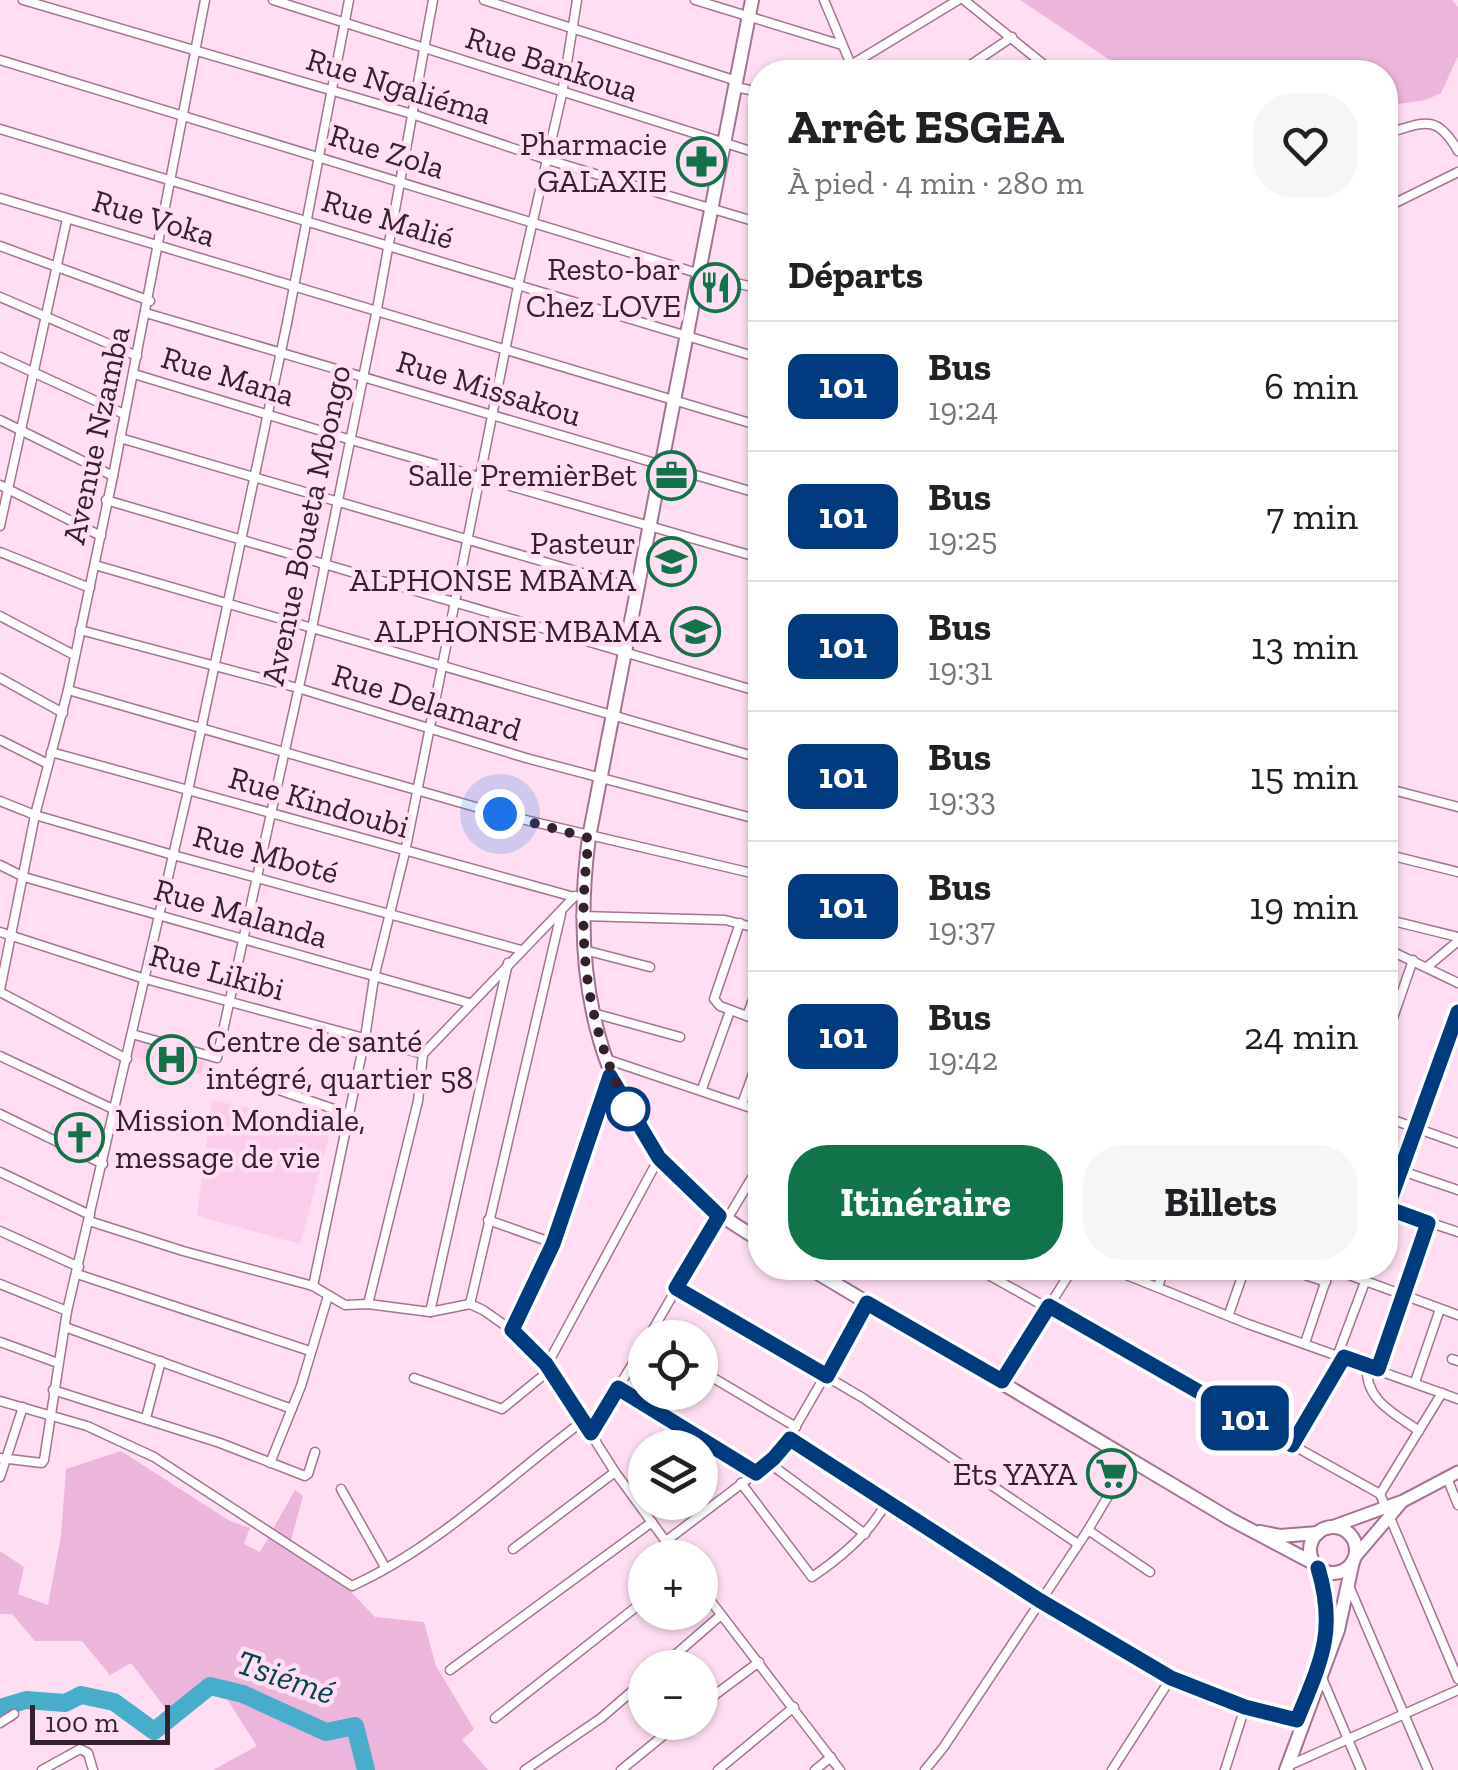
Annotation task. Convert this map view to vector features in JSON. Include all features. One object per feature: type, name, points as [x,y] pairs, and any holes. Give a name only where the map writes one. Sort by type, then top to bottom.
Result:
[{"type":"main road","points":[[748,1233],[722,1218],[659,1158],[610,1076],[593,1013],[578,894],[752,0]]},
{"type":"main road","points":[[832,1280],[1248,1530],[1317,1566],[1338,1572],[1354,1559],[1384,1505]]},
{"type":"main road","points":[[1287,1767],[1297,1720],[1322,1654],[1329,1623],[1328,1605],[1310,1551],[1323,1531],[1403,1500],[1452,1475]]},
{"type":"main road","points":[[1248,1530],[1280,1536],[1342,1529],[1352,1537],[1354,1559],[1349,1586],[1322,1678],[1287,1767]]},
{"type":"street","name":"Rue Ngaliéma","points":[[23,0],[412,114],[545,159],[748,219]]},
{"type":"street","name":"Avenue Nzamba","points":[[0,991],[35,815],[68,690],[150,301],[206,0]]},
{"type":"street","name":"Rue Bankoua","points":[[273,0],[748,151]]},
{"type":"street","points":[[4,1458],[42,1463],[67,1311],[188,791],[349,0]]},
{"type":"street","name":"Avenue Boueta Mbongo","points":[[132,1034],[218,1058],[377,309],[433,0]]},
{"type":"street","points":[[484,0],[748,88]]},
{"type":"street","points":[[313,1286],[374,978],[418,791],[518,286],[562,94],[576,0]]},
{"type":"street","points":[[694,0],[842,45]]},
{"type":"street","points":[[839,0],[825,3],[848,60]]},
{"type":"street","points":[[866,60],[961,0],[1039,60]]},
{"type":"street","points":[[978,60],[1012,37]]},
{"type":"street","name":"Rue Zola","points":[[0,60],[748,286]]},
{"type":"street","points":[[1398,131],[1436,124],[1458,151]]},
{"type":"street","name":"Rue Malié","points":[[0,128],[748,355]]},
{"type":"street","points":[[1398,202],[1458,172]]},
{"type":"street","name":"Rue Voka","points":[[0,198],[748,422]]},
{"type":"street","points":[[0,526],[4,488],[22,430],[67,218]]},
{"type":"street","points":[[0,246],[150,301]]},
{"type":"street","name":"Rue Mana","points":[[0,297],[137,356]]},
{"type":"street","name":"Rue Missakou","points":[[146,313],[748,491]]},
{"type":"street","points":[[0,358],[124,414]]},
{"type":"street","name":"Rue Mana","points":[[134,374],[748,555]]},
{"type":"street","points":[[0,420],[113,476]]},
{"type":"street","points":[[120,438],[637,589]]},
{"type":"street","points":[[4,488],[101,536]]},
{"type":"street","points":[[106,500],[748,689]]},
{"type":"street","points":[[0,552],[90,588]]},
{"type":"street","points":[[94,565],[748,755]]},
{"type":"street","points":[[0,616],[74,655]]},
{"type":"street","name":"Rue Delamard","points":[[80,630],[298,688],[526,758],[748,817]]},
{"type":"street","points":[[0,678],[63,712]]},
{"type":"street","points":[[68,690],[589,838],[748,872]]},
{"type":"street","points":[[0,740],[48,764]]},
{"type":"street","name":"Rue Kindoubi","points":[[51,752],[271,811],[405,852],[578,894]]},
{"type":"street","points":[[1398,791],[1458,807]]},
{"type":"street","name":"Rue Mboté","points":[[0,801],[173,855],[520,950]]},
{"type":"street","points":[[1398,857],[1458,872]]},
{"type":"street","name":"Rue Malanda","points":[[0,865],[24,877],[469,1003]]},
{"type":"street","points":[[368,1304],[418,1102],[423,1054],[578,894]]},
{"type":"street","points":[[470,1304],[562,911]]},
{"type":"street","points":[[581,916],[704,918],[748,924]]},
{"type":"street","points":[[740,923],[714,994],[716,1004],[747,1016]]},
{"type":"street","points":[[1398,923],[1458,939]]},
{"type":"street","name":"Rue Likibi","points":[[0,932],[142,978],[423,1054]]},
{"type":"street","points":[[1427,967],[1458,939]]},
{"type":"street","points":[[584,950],[650,966]]},
{"type":"street","points":[[1398,954],[1458,984]]},
{"type":"street","points":[[1398,1003],[1413,960]]},
{"type":"street","points":[[430,1312],[508,962]]},
{"type":"street","points":[[0,991],[127,1058]]},
{"type":"street","points":[[702,1088],[730,1011]]},
{"type":"street","points":[[1398,1173],[1458,1012]]},
{"type":"street","points":[[593,1013],[680,1037]]},
{"type":"street","points":[[0,1056],[115,1110]]},
{"type":"street","points":[[606,1060],[702,1088],[748,1106]]},
{"type":"street","points":[[512,1330],[553,1244],[610,1076]]},
{"type":"street","points":[[256,1082],[348,1114]]},
{"type":"street","points":[[742,1104],[748,1087]]},
{"type":"street","points":[[0,1114],[103,1164]]},
{"type":"street","points":[[1398,1122],[1458,1143]]},
{"type":"street","points":[[414,1378],[502,1409],[548,1367],[659,1158]]},
{"type":"street","points":[[1399,1170],[1458,1190]]},
{"type":"street","points":[[0,1172],[89,1218],[182,1252],[313,1286],[345,1305],[430,1312],[470,1304],[512,1330],[548,1367],[615,1472],[665,1540]]},
{"type":"street","points":[[658,1320],[748,1181]]},
{"type":"street","points":[[1398,1212],[1458,1232]]},
{"type":"street","points":[[488,1220],[553,1244]]},
{"type":"street","points":[[1378,1369],[1428,1223]]},
{"type":"street","points":[[0,1230],[78,1271],[310,1351]]},
{"type":"street","points":[[999,1280],[1292,1445],[1384,1505],[1458,1678]]},
{"type":"street","points":[[1002,1381],[1065,1280]]},
{"type":"street","points":[[1141,1280],[1458,1399]]},
{"type":"street","points":[[1158,1286],[1160,1280]]},
{"type":"street","points":[[1228,1314],[1241,1280]]},
{"type":"street","points":[[1305,1343],[1326,1282],[1320,1280]]},
{"type":"street","points":[[1360,1280],[1458,1315]]},
{"type":"street","points":[[1292,1445],[1341,1356],[1365,1282]]},
{"type":"street","points":[[0,1284],[67,1311]]},
{"type":"street","points":[[676,1288],[827,1376],[1078,1544]]},
{"type":"street","points":[[270,1463],[292,1409],[328,1296]]},
{"type":"street","points":[[667,1540],[769,1463],[790,1439],[867,1303]]},
{"type":"street","points":[[1415,1382],[1440,1309]]},
{"type":"street","points":[[65,1328],[292,1409]]},
{"type":"street","points":[[0,1342],[58,1364]]},
{"type":"street","points":[[146,1418],[161,1361]]},
{"type":"street","points":[[1367,1365],[1367,1382],[1374,1398],[1419,1431]]},
{"type":"street","points":[[591,1433],[628,1371]]},
{"type":"street","points":[[718,1381],[796,1427]]},
{"type":"street","points":[[618,1388],[756,1473]]},
{"type":"street","points":[[53,1390],[146,1418],[307,1476],[315,1452]]},
{"type":"street","points":[[1384,1505],[1442,1393]]},
{"type":"street","points":[[0,1401],[87,1426],[154,1457],[349,1585],[356,1585],[459,1520],[583,1421]]},
{"type":"street","points":[[0,1476],[23,1407]]},
{"type":"street","points":[[790,1439],[1039,1600],[1171,1678],[1245,1707],[1297,1720]]},
{"type":"street","points":[[925,1770],[944,1748],[1088,1530],[1130,1459]]},
{"type":"street","points":[[769,1463],[865,1534]]},
{"type":"street","points":[[513,1549],[615,1472]]},
{"type":"street","points":[[1452,1475],[1458,1505]]},
{"type":"street","points":[[741,1483],[812,1577],[865,1534],[887,1501]]},
{"type":"street","points":[[340,1489],[385,1567]]},
{"type":"street","points":[[450,1670],[652,1522]]},
{"type":"street","points":[[1088,1530],[1150,1572]]},
{"type":"street","points":[[1349,1586],[1428,1770]]},
{"type":"street","points":[[718,1611],[840,1770]]},
{"type":"street","points":[[495,1718],[628,1613]]},
{"type":"street","points":[[681,1650],[721,1615]]},
{"type":"street","points":[[718,1693],[759,1662]]},
{"type":"street","points":[[1112,1770],[1171,1678]]},
{"type":"street","points":[[1322,1678],[1362,1770]]},
{"type":"street","points":[[1287,1767],[1458,1690]]},
{"type":"street","points":[[525,1770],[628,1694]]},
{"type":"street","points":[[718,1770],[794,1707]]},
{"type":"street","points":[[1225,1770],[1245,1707]]},
{"type":"street","points":[[0,1722],[14,1714]]},
{"type":"street","points":[[621,1770],[658,1740]]},
{"type":"street","points":[[42,1770],[84,1749],[92,1770]]},
{"type":"street","points":[[815,1770],[831,1756]]},
{"type":"shaded area","points":[[1020,0],[1452,0],[1458,7],[1458,56],[1441,93],[1426,100],[1398,104],[1398,60],[1110,60]]},
{"type":"shaded area","name":"Centre de santé intégré, quartier 58","points":[[136,1036],[206,1062],[201,1075],[132,1056]]},
{"type":"shaded area","points":[[212,1100],[332,1126],[300,1244],[197,1216]]},
{"type":"shaded area","points":[[121,1451],[230,1521],[250,1528],[244,1544],[260,1552],[295,1490],[303,1496],[289,1547],[328,1568],[375,1617],[424,1622],[436,1666],[474,1729],[462,1740],[488,1770],[213,1770],[257,1746],[220,1688],[166,1709],[131,1663],[110,1675],[82,1641],[35,1641],[12,1614],[0,1614],[0,1551],[24,1567],[18,1594],[48,1605],[61,1536],[66,1469]]},
{"type":"waterway","name":"Tsiémé","points":[[0,1708],[26,1700],[65,1703],[81,1695],[114,1702],[154,1731],[210,1686],[243,1694],[326,1732],[355,1726],[366,1770]]},
{"type":"bus line","name":"101","points":[[1398,1173],[1458,1012]]},
{"type":"bus line","name":"101","points":[[1318,1568],[1329,1623],[1315,1676],[1297,1720],[1245,1707],[1171,1678],[1097,1635],[790,1439],[756,1473],[618,1388],[591,1433],[546,1364],[512,1330],[553,1244],[610,1076],[659,1158],[719,1216],[676,1288],[827,1376],[867,1303],[1002,1381],[1049,1306],[1292,1445],[1344,1357],[1378,1369],[1428,1223],[1398,1212]]},
{"type":"place","name":"Pharmacie GALAXIE","points":[[702,162]]},
{"type":"place","name":"Resto-bar Chez LOVE","points":[[716,287]]},
{"type":"place","name":"Salle PremièrBet","points":[[672,475]]},
{"type":"place","name":"Pasteur ALPHONSE MBAMA","points":[[671,561]]},
{"type":"place","name":"ALPHONSE MBAMA","points":[[696,631]]},
{"type":"place","name":"Centre de santé intégré, quartier 58","points":[[171,1059]]},
{"type":"place","name":"Mission Mondiale, message de vie","points":[[80,1138]]},
{"type":"place","name":"Ets YAYA","points":[[1112,1474]]},
{"type":"route","points":[[500,814],[589,838],[581,916],[589,990],[610,1076],[632,1116],[628,1109]]}]
